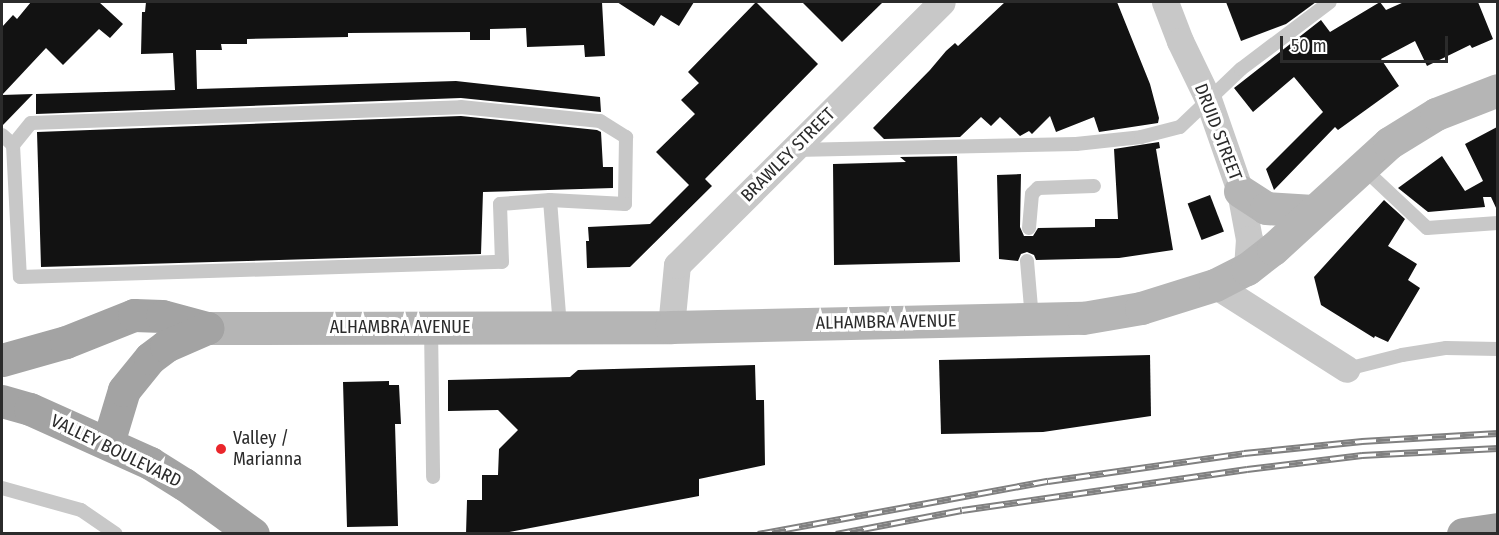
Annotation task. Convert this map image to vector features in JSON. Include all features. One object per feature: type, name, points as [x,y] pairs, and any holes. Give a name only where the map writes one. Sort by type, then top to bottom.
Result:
[{"type":"main road","name":"ALHAMBRA AVENUE","points":[[207,328],[671,327],[1083,318],[1141,308],[1215,285],[1247,269],[1389,143],[1436,114],[1497,90]]},
{"type":"main road","points":[[1240,191],[1266,208],[1313,211]]},
{"type":"main road","points":[[2,360],[66,342],[134,315],[162,316],[207,328]]},
{"type":"main road","points":[[108,443],[124,390],[150,358],[166,346],[207,328]]},
{"type":"main road","name":"VALLEY BOULEVARD","points":[[2,401],[30,409],[108,443],[184,484],[253,534]]},
{"type":"main road","points":[[1463,534],[1497,529]]},
{"type":"street","name":"BRAWLEY STREET","points":[[671,327],[677,266],[942,2]]},
{"type":"street","name":"DRUID STREET","points":[[1166,2],[1180,41],[1208,99],[1240,191],[1249,239],[1247,269]]},
{"type":"street","points":[[1215,285],[1347,369]]},
{"type":"lane","points":[[794,150],[1076,144],[1141,137],[1180,127],[1241,69],[1330,2]]},
{"type":"lane","points":[[460,108],[600,121],[626,137],[625,204],[550,200],[500,204],[502,262],[20,277],[13,145],[31,123],[460,108]]},
{"type":"lane","points":[[2,135],[13,145]]},
{"type":"lane","points":[[1362,167],[1427,228],[1497,223]]},
{"type":"lane","points":[[1029,228],[1032,194],[1038,188],[1094,186]]},
{"type":"lane","points":[[550,200],[560,327]]},
{"type":"lane","points":[[1027,261],[1032,319]]},
{"type":"lane","points":[[431,327],[433,477]]},
{"type":"lane","points":[[1347,369],[1402,355],[1446,348],[1497,349]]},
{"type":"lane","points":[[2,488],[81,510],[116,534]]},
{"type":"building","points":[[31,2],[99,2],[123,24],[110,38],[99,29],[63,65],[46,48],[2,95],[2,27],[13,15],[17,19]]},
{"type":"building","points":[[146,2],[602,2],[605,56],[585,57],[584,45],[527,47],[526,28],[490,29],[490,40],[470,40],[470,32],[348,33],[348,37],[247,39],[247,44],[221,44],[222,50],[196,50],[197,89],[456,81],[600,97],[601,112],[461,98],[36,114],[36,94],[175,90],[173,53],[141,54],[142,12],[145,12]]},
{"type":"building","points":[[617,2],[694,2],[679,26],[661,15],[654,26]]},
{"type":"building","points":[[756,2],[818,64],[705,179],[712,186],[630,267],[587,268],[588,227],[650,224],[689,185],[656,152],[695,114],[681,100],[699,83],[688,72]]},
{"type":"building","points":[[802,2],[883,2],[842,42]]},
{"type":"building","points":[[1005,2],[1117,2],[1150,84],[1159,118],[1158,123],[1099,132],[1094,117],[1056,132],[1050,116],[1032,134],[1029,131],[1020,136],[1000,117],[991,126],[981,117],[960,137],[884,139],[873,128],[946,51],[955,43],[958,46]]},
{"type":"building","points":[[1226,2],[1316,2],[1286,24],[1241,41]]},
{"type":"building","points":[[1380,2],[1386,10],[1404,2],[1478,2],[1493,39],[1472,48],[1470,45],[1427,66],[1415,41],[1381,59],[1399,86],[1338,130],[1335,127],[1274,190],[1266,169],[1323,112],[1294,77],[1253,112],[1234,88],[1321,20],[1330,32]]},
{"type":"building","points":[[33,94],[2,126],[2,95]]},
{"type":"building","points":[[461,116],[597,130],[601,132],[603,167],[613,167],[613,188],[483,192],[481,254],[41,267],[37,132]]},
{"type":"building","points":[[1497,127],[1497,210],[1491,197],[1483,197],[1485,207],[1428,212],[1398,188],[1442,156],[1465,191],[1483,181],[1465,144]]},
{"type":"building","points":[[1159,142],[1160,148],[1156,149],[1173,250],[1119,258],[1036,260],[1034,255],[1027,252],[1021,254],[1018,261],[999,259],[997,175],[1021,174],[1020,227],[1024,236],[1033,236],[1038,228],[1095,227],[1095,219],[1118,219],[1114,149]]},
{"type":"building","points":[[957,156],[960,262],[834,265],[833,164],[906,162],[900,157]]},
{"type":"building","points":[[1210,195],[1224,231],[1202,240],[1188,204]]},
{"type":"building","points":[[1384,200],[1405,219],[1388,246],[1417,264],[1408,280],[1420,288],[1388,342],[1375,336],[1374,338],[1321,305],[1314,277]]},
{"type":"building","points":[[1150,355],[1151,416],[1043,432],[941,434],[939,360]]},
{"type":"building","points":[[755,365],[756,400],[764,400],[765,465],[699,479],[699,496],[499,534],[466,534],[467,500],[482,500],[482,475],[498,475],[499,449],[518,430],[498,410],[448,411],[448,380],[570,377],[578,370]]},
{"type":"building","points":[[389,381],[389,385],[399,385],[401,424],[395,424],[398,526],[347,527],[343,382]]},
{"type":"railway","points":[[758,534],[1048,481],[1244,453],[1362,441],[1498,433]]},
{"type":"railway","points":[[836,534],[962,510],[1247,469],[1362,455],[1498,448]]},
{"type":"place","name":"Valley / Marianna","points":[[221,449]]}]
